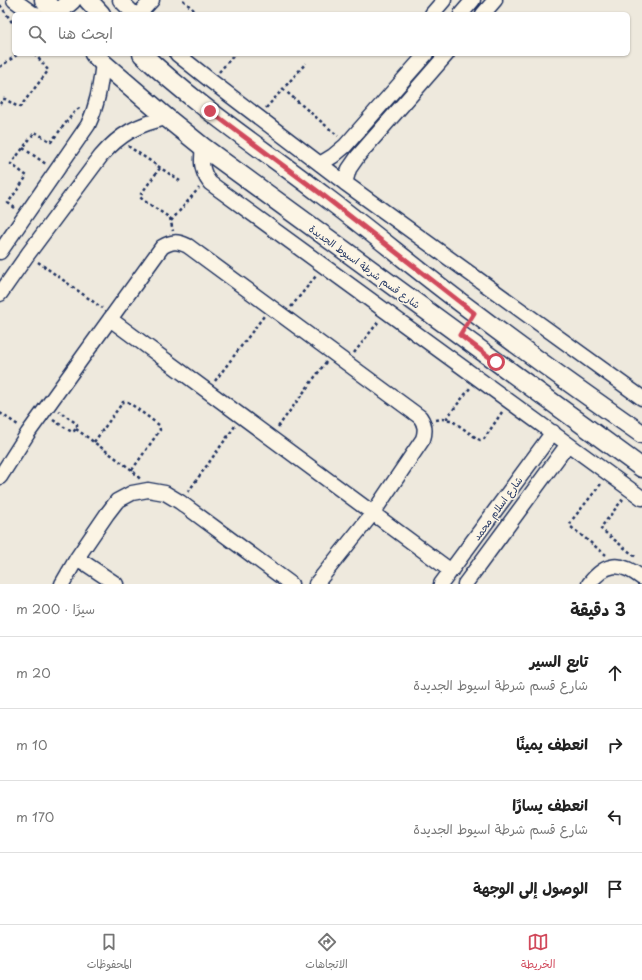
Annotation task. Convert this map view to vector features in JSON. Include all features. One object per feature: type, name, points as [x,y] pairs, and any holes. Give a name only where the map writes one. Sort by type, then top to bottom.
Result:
[{"type":"main road","points":[[44,0],[54,12]]},
{"type":"main road","points":[[58,12],[72,0]]},
{"type":"main road","points":[[88,0],[99,12]]},
{"type":"main road","points":[[145,56],[182,89],[210,111],[324,196],[474,313],[642,434]]},
{"type":"main road","name":"شارع قسم شرطة اسيوط الجديدة","points":[[98,58],[203,147],[642,468]]},
{"type":"main road","points":[[460,335],[474,313]]},
{"type":"street","points":[[14,0],[31,12]]},
{"type":"street","points":[[120,0],[132,12]]},
{"type":"street","points":[[141,12],[152,0]]},
{"type":"street","points":[[434,12],[444,0]]},
{"type":"street","points":[[462,12],[473,0]]},
{"type":"street","points":[[485,12],[495,0]]},
{"type":"street","points":[[180,56],[258,118],[345,183],[642,398]]},
{"type":"street","points":[[320,164],[333,156],[347,143],[424,56]]},
{"type":"street","points":[[345,183],[349,169],[358,156],[446,56]]},
{"type":"street","points":[[0,252],[88,125],[96,107],[99,93],[98,58]]},
{"type":"street","points":[[0,294],[28,254],[109,147],[127,133],[146,124],[167,118]]},
{"type":"street","points":[[203,147],[201,158],[202,169],[210,182],[637,494]]},
{"type":"street","points":[[0,477],[28,433],[162,247],[168,243],[182,243],[347,363],[420,417],[423,421],[425,427],[423,439],[373,513],[316,584]]},
{"type":"street","points":[[111,317],[242,417],[451,571]]},
{"type":"street","name":"شارع اسلام محمد","points":[[442,584],[552,432]]},
{"type":"street","name":"شارع اسلام محمد","points":[[466,584],[568,444]]},
{"type":"street","points":[[62,584],[77,558],[117,501],[132,493],[148,490],[165,493],[180,502],[291,584]]},
{"type":"street","points":[[77,558],[116,584]]},
{"type":"street","points":[[589,584],[596,575],[611,567],[621,566],[629,569],[642,578]]},
{"type":"path","points":[[183,0],[196,12]]},
{"type":"path","points":[[0,5],[12,22]]},
{"type":"path","points":[[0,67],[15,56]]},
{"type":"path","points":[[0,104],[3,99],[5,99],[20,107],[48,71],[37,56]]},
{"type":"path","points":[[211,81],[233,56]]},
{"type":"path","points":[[258,118],[306,63]]},
{"type":"path","points":[[283,89],[347,143]]},
{"type":"path","points":[[26,215],[8,203],[27,177],[11,164],[36,132],[52,142],[77,109],[85,106],[96,107]]},
{"type":"path","points":[[118,140],[180,181]]},
{"type":"path","points":[[23,148],[56,171]]},
{"type":"path","points":[[160,168],[140,196],[142,200],[170,218],[175,242]]},
{"type":"path","points":[[171,221],[207,179]]},
{"type":"path","points":[[28,254],[111,317]]},
{"type":"path","points":[[283,316],[324,266]]},
{"type":"path","points":[[208,391],[270,307]]},
{"type":"path","points":[[347,363],[386,311]]},
{"type":"path","points":[[271,437],[333,353]]},
{"type":"path","points":[[446,419],[477,378]]},
{"type":"path","points":[[423,421],[451,420],[478,439],[482,440],[510,401]]},
{"type":"path","points":[[94,442],[123,402],[128,402],[159,425],[160,428],[132,470]]},
{"type":"path","points":[[46,409],[70,431],[73,432],[76,429]]},
{"type":"path","points":[[46,409],[77,424],[76,429]]},
{"type":"path","points":[[0,413],[28,433]]},
{"type":"path","points":[[180,502],[242,417]]},
{"type":"path","points":[[76,429],[132,470],[148,490]]},
{"type":"path","points":[[610,474],[572,520],[570,525],[621,566]]},
{"type":"path","points":[[637,494],[602,526],[602,529],[642,562]]},
{"type":"route","points":[[210,111],[324,196],[474,313],[460,335],[496,362]]}]
